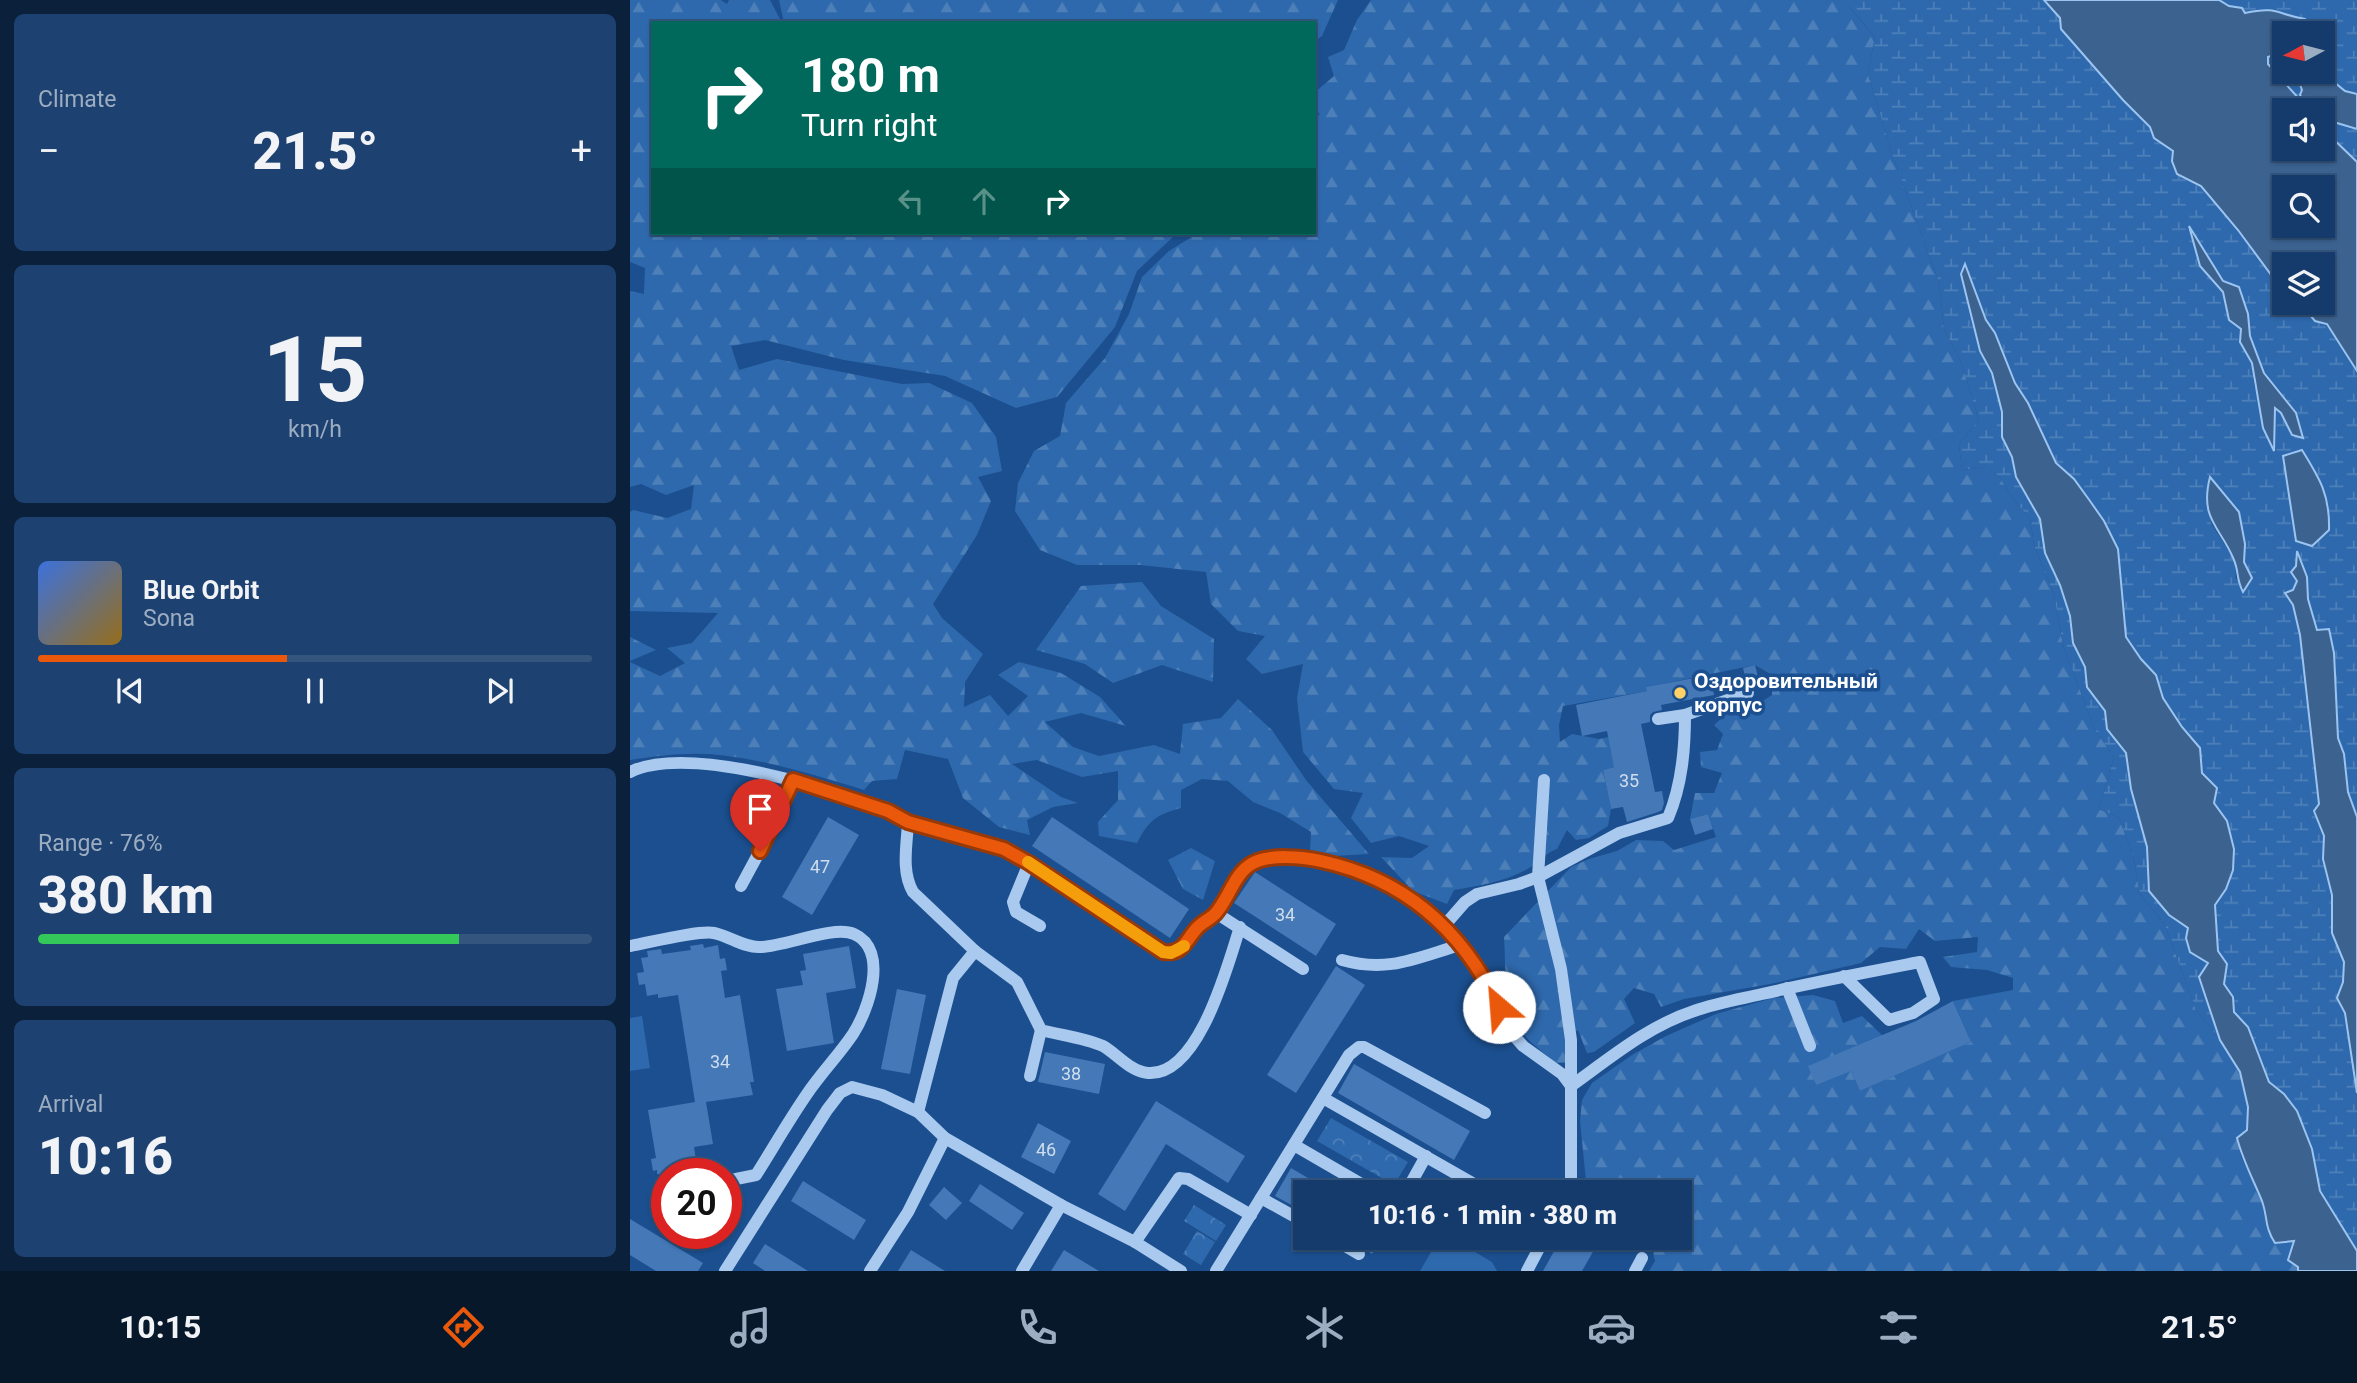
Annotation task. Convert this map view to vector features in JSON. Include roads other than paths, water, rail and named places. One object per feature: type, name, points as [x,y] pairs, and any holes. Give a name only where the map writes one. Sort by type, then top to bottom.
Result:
[{"type":"street","points":[[1658,719],[1685,715],[1748,692]]},
{"type":"street","points":[[1444,926],[1465,902],[1477,894],[1538,877],[1619,833],[1668,818],[1675,801],[1685,747],[1685,715]]},
{"type":"street","points":[[630,772],[652,765],[711,764],[750,770],[793,780],[888,811],[908,822],[1004,849],[1163,952],[1180,950],[1197,928],[1216,913],[1244,869],[1254,862],[1290,857],[1335,864],[1396,888],[1444,926],[1477,967],[1509,1030],[1523,1046],[1562,1074],[1571,1086]]},
{"type":"street","points":[[741,886],[769,834],[793,780]]},
{"type":"street","points":[[1544,780],[1538,877],[1561,969],[1571,1040],[1571,1180]]},
{"type":"street","points":[[908,822],[907,881],[913,892],[975,951],[1017,982],[1041,1030],[1030,1076]]},
{"type":"street","points":[[1029,863],[1013,902],[1016,912],[1040,926]]},
{"type":"street","points":[[1216,913],[1303,969]]},
{"type":"street","points":[[1041,1030],[1102,1046],[1147,1073],[1163,1072],[1180,1060],[1195,1041],[1220,989],[1240,927]]},
{"type":"street","points":[[630,946],[710,932],[758,948],[838,932],[852,933],[862,939],[870,949],[874,964],[873,978],[860,1021],[808,1092],[756,1175],[742,1178]]},
{"type":"street","points":[[1342,961],[1377,967],[1460,945]]},
{"type":"street","points":[[918,1112],[953,978],[975,951]]},
{"type":"street","points":[[1571,1086],[1642,1035],[1693,1011],[1787,988],[1844,976],[1920,962],[1934,999],[1913,1013],[1889,1020],[1844,976]]},
{"type":"street","points":[[1787,988],[1810,1046]]},
{"type":"street","points":[[1216,1271],[1349,1055],[1359,1047],[1364,1047],[1485,1113]]},
{"type":"street","points":[[725,1271],[827,1110],[840,1093],[852,1087],[882,1095],[918,1112],[945,1138],[1061,1205],[1135,1242],[1181,1271]]},
{"type":"street","points":[[1323,1098],[1468,1180]]},
{"type":"street","points":[[870,1271],[908,1212],[945,1138]]},
{"type":"street","points":[[1294,1145],[1354,1180]]},
{"type":"street","points":[[1413,1180],[1426,1156]]},
{"type":"street","points":[[1135,1242],[1179,1178],[1188,1179],[1251,1215]]},
{"type":"street","points":[[1261,1198],[1293,1216]]},
{"type":"street","points":[[1022,1271],[1061,1205]]},
{"type":"street","points":[[1352,1250],[1359,1254]]},
{"type":"street","points":[[1527,1271],[1538,1250]]},
{"type":"street","points":[[1635,1271],[1642,1258]]},
{"type":"place","name":"Оздоровительный корпус","points":[[1680,693]]}]
